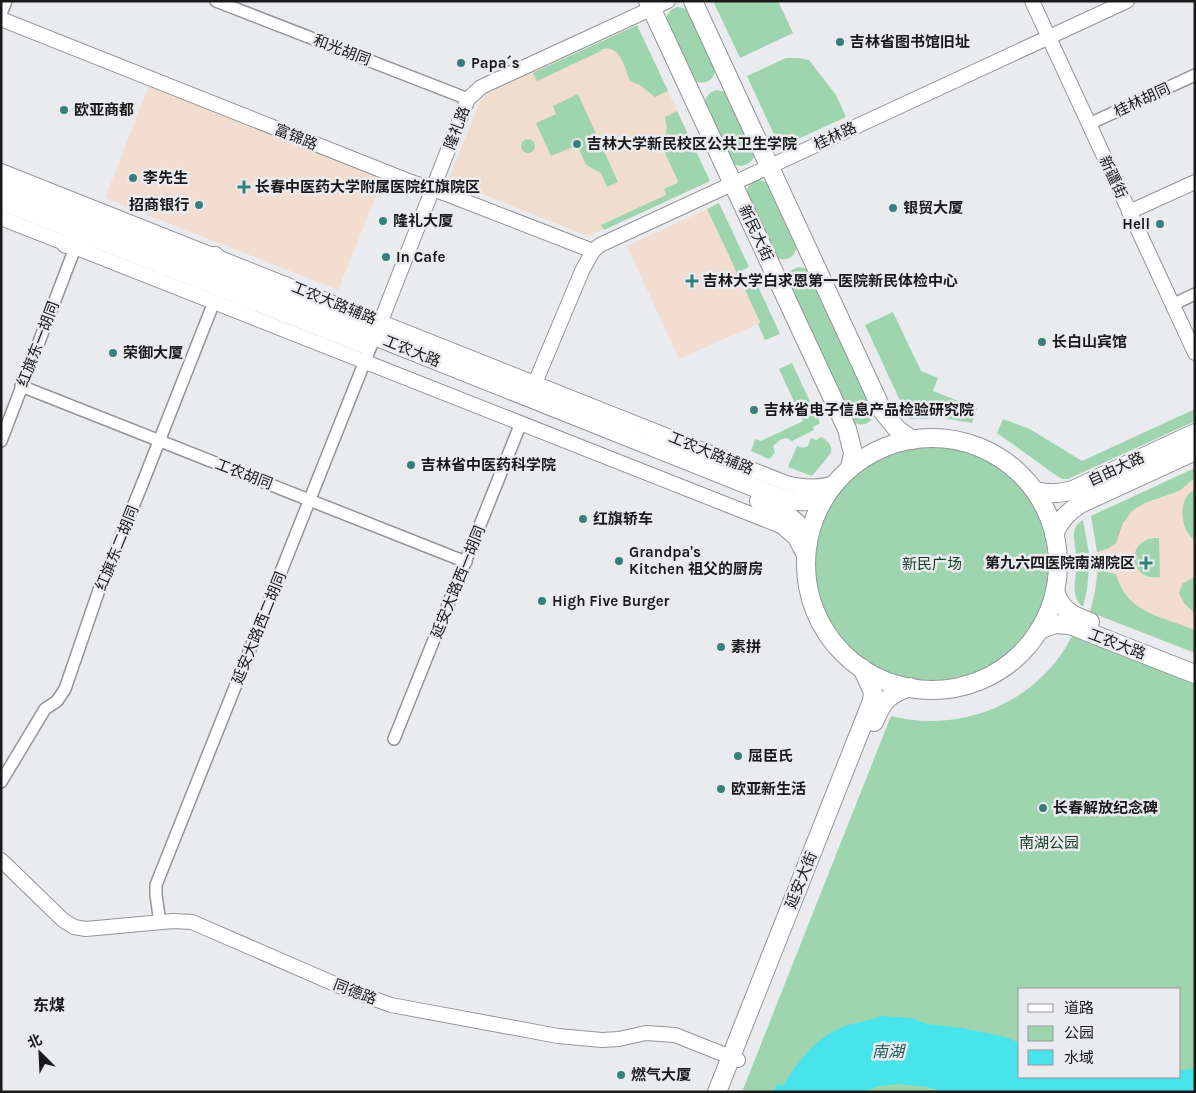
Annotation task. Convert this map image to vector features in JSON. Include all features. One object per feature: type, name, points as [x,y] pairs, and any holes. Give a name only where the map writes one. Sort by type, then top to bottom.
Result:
[{"type":"main road","points":[[693,1],[883,412],[897,429],[912,440]]},
{"type":"main road","name":"新民大街","points":[[650,5],[847,430],[853,453],[850,468]]},
{"type":"main road","name":"工农大路","points":[[1,187],[233,279],[373,342],[776,508],[796,521],[806,537],[807,551]]},
{"type":"main road","name":"工农大路","points":[[1,201],[781,498],[803,502],[825,497]]},
{"type":"main road","points":[[70,214],[93,207]]},
{"type":"main road","points":[[70,246],[90,236]]},
{"type":"main road","points":[[215,256],[233,279]]},
{"type":"main road","name":"自由大路","points":[[1035,491],[1058,494],[1073,490],[1195,433]]},
{"type":"main road","points":[[944,438],[964,442],[984,449],[1008,463],[1035,491],[1049,517],[1058,558],[1055,591],[1049,611],[1038,630],[1018,655],[1003,668],[985,678],[973,683],[946,689],[910,687],[880,679],[862,668],[837,647],[821,625],[808,586],[807,551],[814,520],[825,497],[850,468],[889,445],[912,440],[944,438]]},
{"type":"main road","name":"自由大路","points":[[1054,534],[1058,524],[1064,517],[1080,504],[1195,450]]},
{"type":"main road","name":"工农大路","points":[[1055,591],[1062,607],[1074,616],[1195,664]]},
{"type":"main road","name":"工农大路","points":[[1038,630],[1056,624],[1070,625],[1195,674]]},
{"type":"main road","name":"延安大街","points":[[726,1092],[735,1058],[872,700],[873,692],[862,668]]},
{"type":"main road","name":"延安大街","points":[[717,1092],[735,1058],[790,939],[881,704],[894,693],[910,687]]},
{"type":"street","points":[[1,14],[6,1]]},
{"type":"street","name":"和光胡同","points":[[216,1],[468,99]]},
{"type":"street","name":"隆礼路","points":[[373,342],[468,99],[480,87],[650,5],[668,1]]},
{"type":"street","name":"新疆街","points":[[1032,1],[1195,353]]},
{"type":"street","name":"桂林路","points":[[535,383],[582,271],[593,251],[600,245],[1127,1]]},
{"type":"street","name":"富锦路","points":[[1,19],[593,251]]},
{"type":"street","name":"桂林胡同","points":[[1089,124],[1195,75]]},
{"type":"street","name":"工农大路辅路","points":[[1,171],[215,256],[521,423],[781,526],[796,538],[807,551]]},
{"type":"street","points":[[1129,212],[1195,182]]},
{"type":"street","name":"工农大路辅路","points":[[1,218],[214,302],[535,383],[786,483],[813,487],[830,485],[837,482]]},
{"type":"street","name":"红旗东一胡同","points":[[1,441],[70,246]]},
{"type":"street","points":[[1172,305],[1195,294]]},
{"type":"street","name":"红旗东二胡同","points":[[1,782],[45,709],[57,701],[65,689],[99,590],[214,302]]},
{"type":"street","name":"延安大路西二胡同","points":[[160,922],[156,885],[373,342]]},
{"type":"street","name":"工农胡同","points":[[21,386],[466,562]]},
{"type":"street","name":"延安大路西一胡同","points":[[394,739],[521,423]]},
{"type":"street","name":"同德路","points":[[1,860],[56,913],[74,927],[86,929],[160,922],[192,922],[344,988],[392,1005],[558,1036],[619,1040],[657,1032],[675,1035],[735,1058]]},
{"type":"shaded area","name":"吉林大学新民校区公共卫生学院","points":[[637,25],[710,181],[588,236],[452,182],[449,178],[481,99],[488,93]]},
{"type":"shaded area","name":"长春中医药大学附属医院红旗院区","points":[[150,83],[384,176],[338,290],[105,198]]},
{"type":"shaded area","name":"吉林大学白求恩第一医院新民体检中心","points":[[707,209],[760,323],[679,359],[627,246]]},
{"type":"shaded area","name":"第九六四医院南湖院区","points":[[1195,468],[1195,653],[1090,612],[1095,592],[1098,556],[1091,516]]},
{"type":"green space","points":[[713,1],[778,1],[793,33],[740,58]]},
{"type":"green space","points":[[678,7],[687,9],[716,67],[713,76],[708,81],[700,82],[691,79],[666,23],[669,12]]},
{"type":"green space","points":[[637,25],[668,91],[655,97],[640,85],[630,81],[617,53],[607,49],[601,50],[537,81],[533,73]]},
{"type":"green space","points":[[786,58],[809,60],[836,95],[846,117],[787,144],[777,141],[747,76]]},
{"type":"green space","points":[[717,90],[726,92],[755,155],[748,164],[741,166],[730,162],[704,106],[708,95]]},
{"type":"green space","points":[[578,94],[618,182],[607,187],[601,173],[586,165],[578,147],[551,156],[536,123],[556,114],[553,106]]},
{"type":"green space","points":[[677,111],[710,181],[604,230],[601,225],[666,195],[664,189],[677,183],[678,181],[663,149],[667,128],[665,117]]},
{"type":"green space","points":[[525,139],[531,139],[535,146],[531,153],[525,153],[521,149],[521,143]]},
{"type":"green space","points":[[758,180],[767,182],[797,243],[794,255],[791,257],[784,259],[776,258],[746,191],[750,184]]},
{"type":"green space","points":[[719,203],[749,267],[737,273],[707,209]]},
{"type":"green space","points":[[799,267],[808,269],[875,413],[868,423],[858,424],[850,420],[787,283],[790,272]]},
{"type":"green space","points":[[757,284],[780,334],[765,340],[758,324],[760,322],[745,290]]},
{"type":"green space","points":[[893,312],[921,371],[938,378],[933,391],[977,408],[972,423],[943,418],[908,418],[865,325]]},
{"type":"green space","points":[[792,363],[820,423],[813,427],[814,430],[792,441],[786,438],[780,440],[773,446],[775,453],[769,459],[751,451],[755,439],[761,441],[803,421],[779,369]]},
{"type":"green space","points":[[1195,409],[1195,421],[1068,479],[1062,479],[997,433],[1003,419],[1030,429],[1082,461]]},
{"type":"green space","points":[[821,437],[829,444],[831,453],[812,476],[788,467],[797,446],[803,448],[808,446],[811,438],[816,440]]},
{"type":"green space","name":"新民广场","points":[[932,447],[955,449],[977,456],[997,467],[1015,481],[1029,499],[1040,519],[1047,541],[1049,564],[1047,587],[1040,609],[1029,629],[1015,647],[997,661],[977,672],[955,679],[932,681],[909,679],[887,672],[867,661],[849,647],[835,629],[824,609],[817,587],[815,564],[817,541],[824,519],[835,499],[849,481],[867,467],[887,456],[909,449]]},
{"type":"green space","points":[[1195,468],[1195,478],[1179,491],[1145,503],[1132,511],[1123,523],[1116,543],[1109,548],[1097,552],[1091,516]]},
{"type":"green space","points":[[1195,490],[1195,540],[1184,526],[1182,512],[1185,500]]},
{"type":"green space","points":[[1083,520],[1089,553],[1076,554],[1074,531]]},
{"type":"green space","points":[[1159,538],[1160,577],[1150,577],[1142,574],[1134,561],[1138,546],[1144,541]]},
{"type":"green space","points":[[1076,567],[1089,568],[1083,607],[1076,598],[1075,593]]},
{"type":"green space","points":[[1098,570],[1116,574],[1128,598],[1137,606],[1158,617],[1195,630],[1195,653],[1090,612]]},
{"type":"green space","points":[[1195,576],[1195,614],[1184,603],[1179,593],[1182,584]]},
{"type":"green space","name":"南湖公园","points":[[1072,636],[1195,684],[1195,1092],[742,1092],[891,716],[918,720],[945,720],[971,716],[996,708],[1019,695],[1040,679],[1058,659]]},
{"type":"water","name":"南湖","points":[[882,1016],[912,1018],[927,1024],[962,1028],[1005,1037],[1018,1042],[1018,1078],[1181,1078],[1181,1071],[1195,1068],[1195,1092],[944,1092],[927,1087],[900,1084],[880,1086],[863,1092],[773,1092],[777,1084],[783,1086],[807,1052],[823,1038],[845,1026]]},
{"type":"place","name":"吉林省图书馆旧址","points":[[840,42]]},
{"type":"place","name":"Papa´s","points":[[461,63]]},
{"type":"place","name":"欧亚商都","points":[[64,110]]},
{"type":"place","name":"吉林大学新民校区公共卫生学院","points":[[577,144]]},
{"type":"place","name":"李先生","points":[[133,178]]},
{"type":"place","name":"长春中医药大学附属医院红旗院区","points":[[244,187]]},
{"type":"place","name":"招商银行","points":[[199,205]]},
{"type":"place","name":"银贸大厦","points":[[893,208]]},
{"type":"place","name":"隆礼大厦","points":[[383,221]]},
{"type":"place","name":"Hell","points":[[1160,224]]},
{"type":"place","name":"In Cafe","points":[[386,257]]},
{"type":"place","name":"吉林大学白求恩第一医院新民体检中心","points":[[692,281]]},
{"type":"place","name":"长白山宾馆","points":[[1042,342]]},
{"type":"place","name":"荣御大厦","points":[[113,353]]},
{"type":"place","name":"吉林省电子信息产品检验研究院","points":[[754,410]]},
{"type":"place","name":"吉林省中医药科学院","points":[[411,465]]},
{"type":"place","name":"红旗轿车","points":[[583,519]]},
{"type":"place","name":"Grandpa's Kitchen 祖父的厨房","points":[[619,561]]},
{"type":"place","name":"第九六四医院南湖院区","points":[[1146,563]]},
{"type":"place","name":"High Five Burger","points":[[542,601]]},
{"type":"place","name":"素拼","points":[[721,647]]},
{"type":"place","name":"屈臣氏","points":[[738,756]]},
{"type":"place","name":"欧亚新生活","points":[[721,789]]},
{"type":"place","name":"长春解放纪念碑","points":[[1043,808]]},
{"type":"place","name":"燃气大厦","points":[[621,1075]]},
{"type":"district","name":"东煤","points":[[49,1005]]}]
